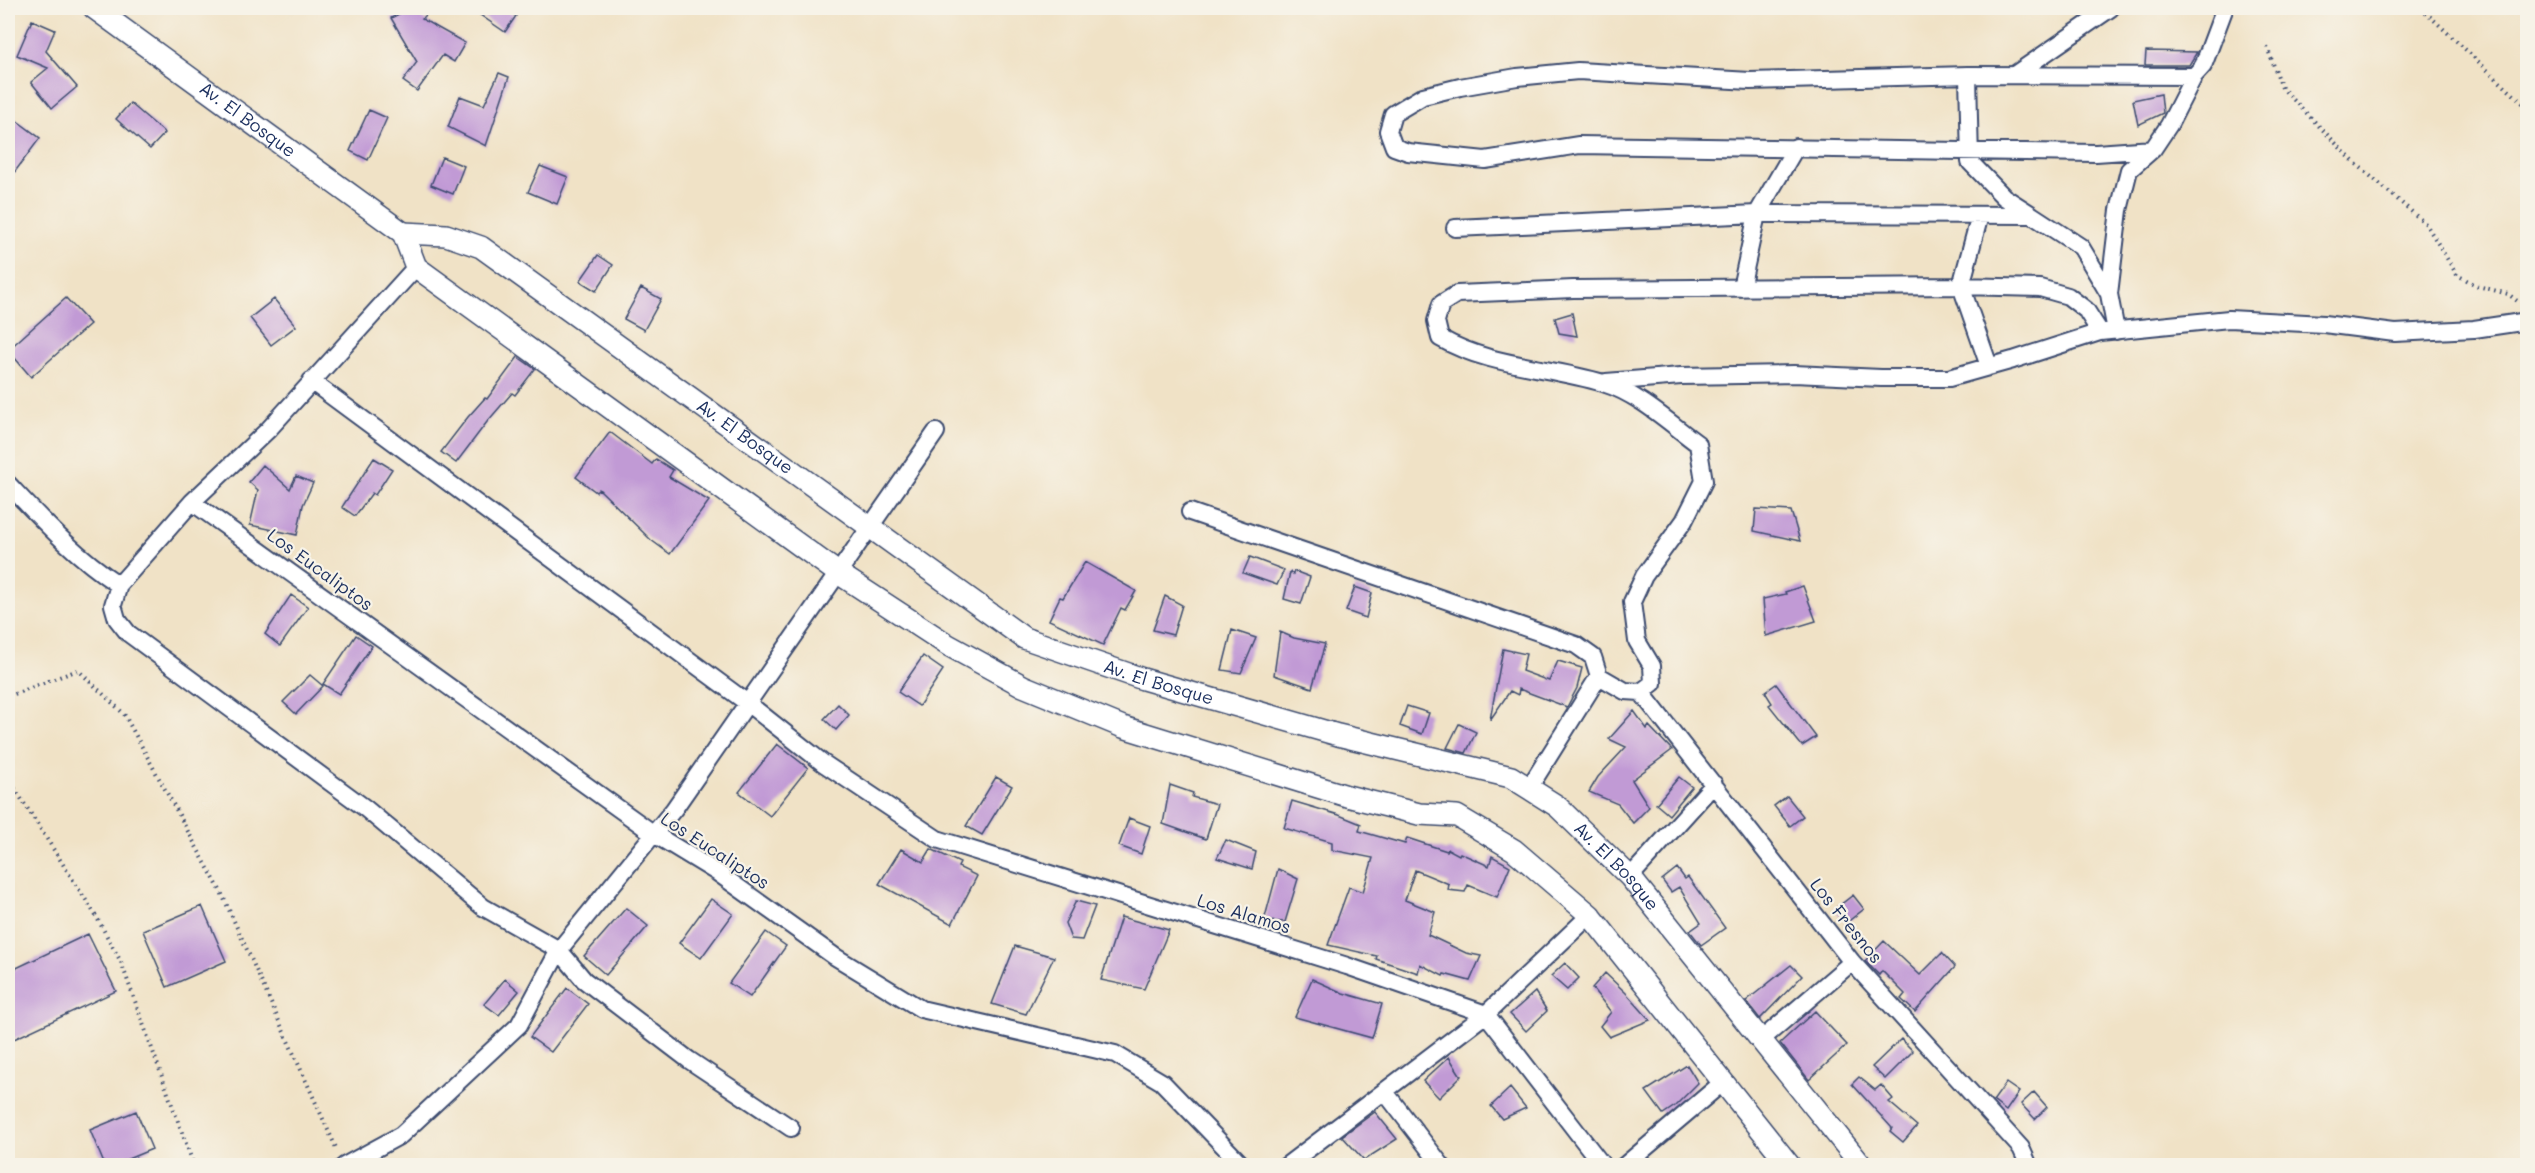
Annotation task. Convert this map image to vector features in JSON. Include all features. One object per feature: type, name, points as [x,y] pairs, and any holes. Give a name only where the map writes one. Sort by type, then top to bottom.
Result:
[{"type":"street","name":"Av. El Bosque","points":[[94,8],[403,233],[446,235],[481,247],[1024,638],[1143,680],[1338,735],[1511,777],[1557,806],[1630,877],[1862,1166]]},
{"type":"street","points":[[2014,75],[2111,8]]},
{"type":"street","points":[[2108,331],[2109,294],[2119,210],[2129,170],[2153,148],[2169,125],[2194,76],[2203,66],[2224,10]]},
{"type":"street","points":[[2153,148],[2096,153],[1579,145],[1485,160],[1408,152],[1394,147],[1388,131],[1393,114],[1423,96],[1517,77],[1578,71],[1750,81],[1968,75],[2194,76]]},
{"type":"street","points":[[1968,75],[1970,162],[2004,197],[2081,247],[2109,294]]},
{"type":"street","points":[[1741,288],[1757,214],[1796,147]]},
{"type":"street","points":[[1455,228],[1757,214],[2032,215]]},
{"type":"street","points":[[1980,215],[1961,286],[1989,366]]},
{"type":"street","points":[[403,233],[416,267],[838,573],[948,645],[1023,686],[1123,727],[1347,796],[1419,814],[1457,816],[1514,850],[1590,915],[1790,1166]]},
{"type":"street","points":[[416,267],[268,430],[192,502],[119,585],[113,605],[117,619],[128,633],[365,808],[483,907],[559,950],[592,987],[689,1060],[791,1128]]},
{"type":"street","points":[[1190,512],[1576,645],[1593,657],[1599,676],[1625,691],[1641,692],[1653,683],[1652,666],[1637,641],[1632,602],[1644,576],[1684,521],[1704,481],[1698,444],[1631,394],[1602,383],[1510,364],[1457,348],[1440,338],[1436,321],[1441,304],[1457,294],[1572,289],[1961,286],[2040,288],[2068,296],[2108,331]]},
{"type":"street","points":[[1602,383],[1681,376],[1949,378],[2108,331],[2229,319],[2324,324],[2395,333],[2474,329],[2528,321]]},
{"type":"street","name":"Los Alamos","points":[[311,381],[746,702],[823,763],[937,839],[1347,966],[1486,1014]]},
{"type":"street","points":[[342,1160],[401,1135],[519,1025],[559,950],[654,834],[871,528],[936,432]]},
{"type":"street","points":[[8,484],[88,564],[119,585]]},
{"type":"street","name":"Los Eucaliptos","points":[[192,502],[654,834],[718,873],[834,956],[921,1009],[1115,1054],[1162,1082],[1243,1166]]},
{"type":"street","points":[[1529,788],[1599,676]]},
{"type":"street","name":"Los Fresnos","points":[[1641,692],[1852,962],[2021,1148],[2029,1166]]},
{"type":"street","points":[[1630,877],[1714,784]]},
{"type":"street","points":[[1286,1166],[1486,1014],[1590,915]]},
{"type":"street","points":[[1761,1040],[1852,962]]},
{"type":"street","points":[[1486,1014],[1603,1166]]},
{"type":"street","points":[[1624,1166],[1722,1083]]},
{"type":"street","points":[[1385,1092],[1442,1166]]},
{"type":"path","points":[[2421,8],[2528,108]]},
{"type":"path","points":[[2267,47],[2282,88],[2353,161],[2426,224],[2457,275],[2478,285],[2508,294],[2528,309]]},
{"type":"path","points":[[8,702],[9,696],[78,670],[124,714],[221,892],[342,1160]]},
{"type":"path","points":[[8,778],[96,916],[121,962],[194,1166]]},
{"type":"building","points":[[410,8],[433,8],[422,19],[465,43],[454,62],[443,55],[417,91],[403,81],[417,62],[391,18]]},
{"type":"building","points":[[470,8],[503,8],[516,16],[505,32]]},
{"type":"building","points":[[32,20],[55,30],[46,51],[77,87],[52,108],[31,82],[48,68],[17,55]]},
{"type":"building","points":[[2146,51],[2197,52],[2189,65],[2145,65]]},
{"type":"building","points":[[499,73],[509,77],[486,146],[448,127],[460,96],[484,105]]},
{"type":"building","points":[[2161,94],[2163,113],[2138,125],[2133,100]]},
{"type":"building","points":[[130,103],[165,133],[150,149],[116,119]]},
{"type":"building","points":[[369,110],[387,118],[368,160],[350,151]]},
{"type":"building","points":[[8,114],[40,138],[8,181]]},
{"type":"building","points":[[442,157],[464,166],[453,194],[431,185]]},
{"type":"building","points":[[540,166],[568,177],[557,204],[528,192]]},
{"type":"building","points":[[598,255],[613,265],[596,291],[580,281]]},
{"type":"building","points":[[641,288],[661,299],[644,330],[624,319]]},
{"type":"building","points":[[66,298],[90,324],[31,377],[8,350]]},
{"type":"building","points":[[274,299],[296,326],[271,345],[250,318]]},
{"type":"building","points":[[1572,313],[1577,336],[1559,333],[1555,318]]},
{"type":"building","points":[[518,357],[535,369],[515,395],[512,393],[487,422],[456,463],[441,452],[468,417],[485,398],[487,399]]},
{"type":"building","points":[[610,432],[652,464],[656,459],[673,470],[669,477],[709,501],[670,554],[651,540],[599,489],[596,492],[576,477]]},
{"type":"building","points":[[374,458],[392,469],[375,495],[372,493],[355,516],[342,507]]},
{"type":"building","points":[[263,465],[290,489],[296,476],[313,483],[303,505],[297,535],[250,525],[258,490],[249,482]]},
{"type":"building","points":[[1756,509],[1791,511],[1800,541],[1754,531]]},
{"type":"building","points":[[1250,557],[1284,570],[1277,585],[1243,573]]},
{"type":"building","points":[[1085,562],[1136,591],[1125,610],[1121,608],[1103,645],[1049,620],[1060,597],[1063,598]]},
{"type":"building","points":[[1294,571],[1310,577],[1301,604],[1284,599],[1290,572],[1293,574]]},
{"type":"building","points":[[1803,586],[1816,621],[1766,636],[1763,599],[1786,594],[1785,592]]},
{"type":"building","points":[[1355,587],[1372,593],[1366,618],[1346,611]]},
{"type":"building","points":[[291,595],[308,607],[280,646],[265,634]]},
{"type":"building","points":[[1165,596],[1182,605],[1173,635],[1153,630]]},
{"type":"building","points":[[1232,630],[1256,638],[1241,673],[1222,670]]},
{"type":"building","points":[[1280,632],[1294,638],[1325,644],[1312,688],[1274,675]]},
{"type":"building","points":[[356,635],[372,646],[339,694],[323,684]]},
{"type":"building","points":[[1503,649],[1526,654],[1522,671],[1549,681],[1558,661],[1582,668],[1577,688],[1567,707],[1519,689],[1518,695],[1510,691],[1490,720]]},
{"type":"building","points":[[923,656],[943,670],[919,706],[898,692]]},
{"type":"building","points":[[310,675],[323,686],[296,714],[283,702]]},
{"type":"building","points":[[1776,684],[1816,737],[1802,746],[1769,705],[1772,703],[1765,692]]},
{"type":"building","points":[[838,704],[849,715],[836,730],[824,719]]},
{"type":"building","points":[[1407,706],[1429,713],[1422,734],[1400,726]]},
{"type":"building","points":[[1634,711],[1647,729],[1649,726],[1672,750],[1632,780],[1649,807],[1633,823],[1618,804],[1589,792],[1598,777],[1626,747],[1609,739]]},
{"type":"building","points":[[1459,724],[1476,732],[1466,753],[1447,748]]},
{"type":"building","points":[[777,744],[808,768],[770,816],[739,792]]},
{"type":"building","points":[[996,777],[1012,786],[982,835],[966,826]]},
{"type":"building","points":[[1679,777],[1692,787],[1669,815],[1656,804]]},
{"type":"building","points":[[1170,785],[1193,793],[1192,797],[1217,804],[1206,839],[1163,824]]},
{"type":"building","points":[[1787,796],[1803,816],[1790,826],[1774,806]]},
{"type":"building","points":[[1292,801],[1361,824],[1359,831],[1405,844],[1407,838],[1447,851],[1448,849],[1489,866],[1492,856],[1510,866],[1497,897],[1468,885],[1465,892],[1448,890],[1449,884],[1415,870],[1405,900],[1435,912],[1428,935],[1466,953],[1481,956],[1470,981],[1444,974],[1443,976],[1420,964],[1418,973],[1376,959],[1377,956],[1328,945],[1349,887],[1363,892],[1373,858],[1332,850],[1332,842],[1284,828]]},
{"type":"building","points":[[1129,818],[1150,826],[1141,854],[1119,846]]},
{"type":"building","points":[[1226,840],[1256,852],[1252,869],[1217,858]]},
{"type":"building","points":[[901,849],[923,862],[931,849],[960,863],[958,867],[977,876],[952,924],[879,884]]},
{"type":"building","points":[[1677,868],[1685,879],[1688,877],[1725,928],[1701,945],[1690,931],[1701,923],[1679,887],[1671,892],[1662,880]]},
{"type":"building","points":[[1278,869],[1298,879],[1285,922],[1264,921]]},
{"type":"building","points":[[1853,895],[1864,909],[1846,923],[1835,909]]},
{"type":"building","points":[[711,899],[733,914],[701,958],[679,943]]},
{"type":"building","points":[[1076,901],[1095,906],[1082,940],[1071,939],[1065,923]]},
{"type":"building","points":[[202,906],[226,961],[167,987],[143,931]]},
{"type":"building","points":[[626,908],[648,926],[606,975],[584,956]]},
{"type":"building","points":[[1121,917],[1169,930],[1144,989],[1101,980]]},
{"type":"building","points":[[766,932],[786,946],[750,997],[729,983]]},
{"type":"building","points":[[88,934],[116,991],[12,1040],[8,1031],[8,972]]},
{"type":"building","points":[[1884,941],[1920,975],[1942,953],[1955,967],[1915,1012],[1901,999],[1905,994],[1882,971],[1879,975],[1865,961]]},
{"type":"building","points":[[1015,946],[1054,957],[1026,1014],[992,1004]]},
{"type":"building","points":[[1565,963],[1579,978],[1567,990],[1551,976]]},
{"type":"building","points":[[1791,965],[1802,976],[1760,1019],[1746,1001]]},
{"type":"building","points":[[1605,973],[1650,1020],[1609,1037],[1600,1026],[1611,1012],[1592,988]]},
{"type":"building","points":[[505,979],[519,991],[499,1015],[484,1004]]},
{"type":"building","points":[[1312,979],[1343,993],[1382,1004],[1372,1038],[1295,1017]]},
{"type":"building","points":[[567,988],[588,1004],[551,1052],[530,1037]]},
{"type":"building","points":[[1535,992],[1547,1011],[1526,1031],[1510,1014]]},
{"type":"building","points":[[1815,1011],[1847,1045],[1809,1080],[1780,1043]]},
{"type":"building","points":[[1901,1039],[1913,1051],[1885,1079],[1872,1067]]},
{"type":"building","points":[[1449,1057],[1461,1076],[1439,1098],[1423,1081]]},
{"type":"building","points":[[1687,1065],[1698,1083],[1675,1106],[1663,1114],[1646,1091]]},
{"type":"building","points":[[1859,1077],[1875,1090],[1881,1085],[1893,1099],[1889,1102],[1917,1126],[1903,1142],[1890,1131],[1892,1128],[1852,1084]]},
{"type":"building","points":[[2006,1083],[2019,1092],[2006,1111],[1993,1101]]},
{"type":"building","points":[[1510,1088],[1526,1108],[1502,1119],[1491,1106]]},
{"type":"building","points":[[2034,1092],[2047,1107],[2035,1119],[2021,1104]]},
{"type":"building","points":[[136,1111],[152,1149],[111,1166],[105,1166],[90,1130]]},
{"type":"building","points":[[1375,1112],[1397,1139],[1364,1160],[1342,1136]]}]
